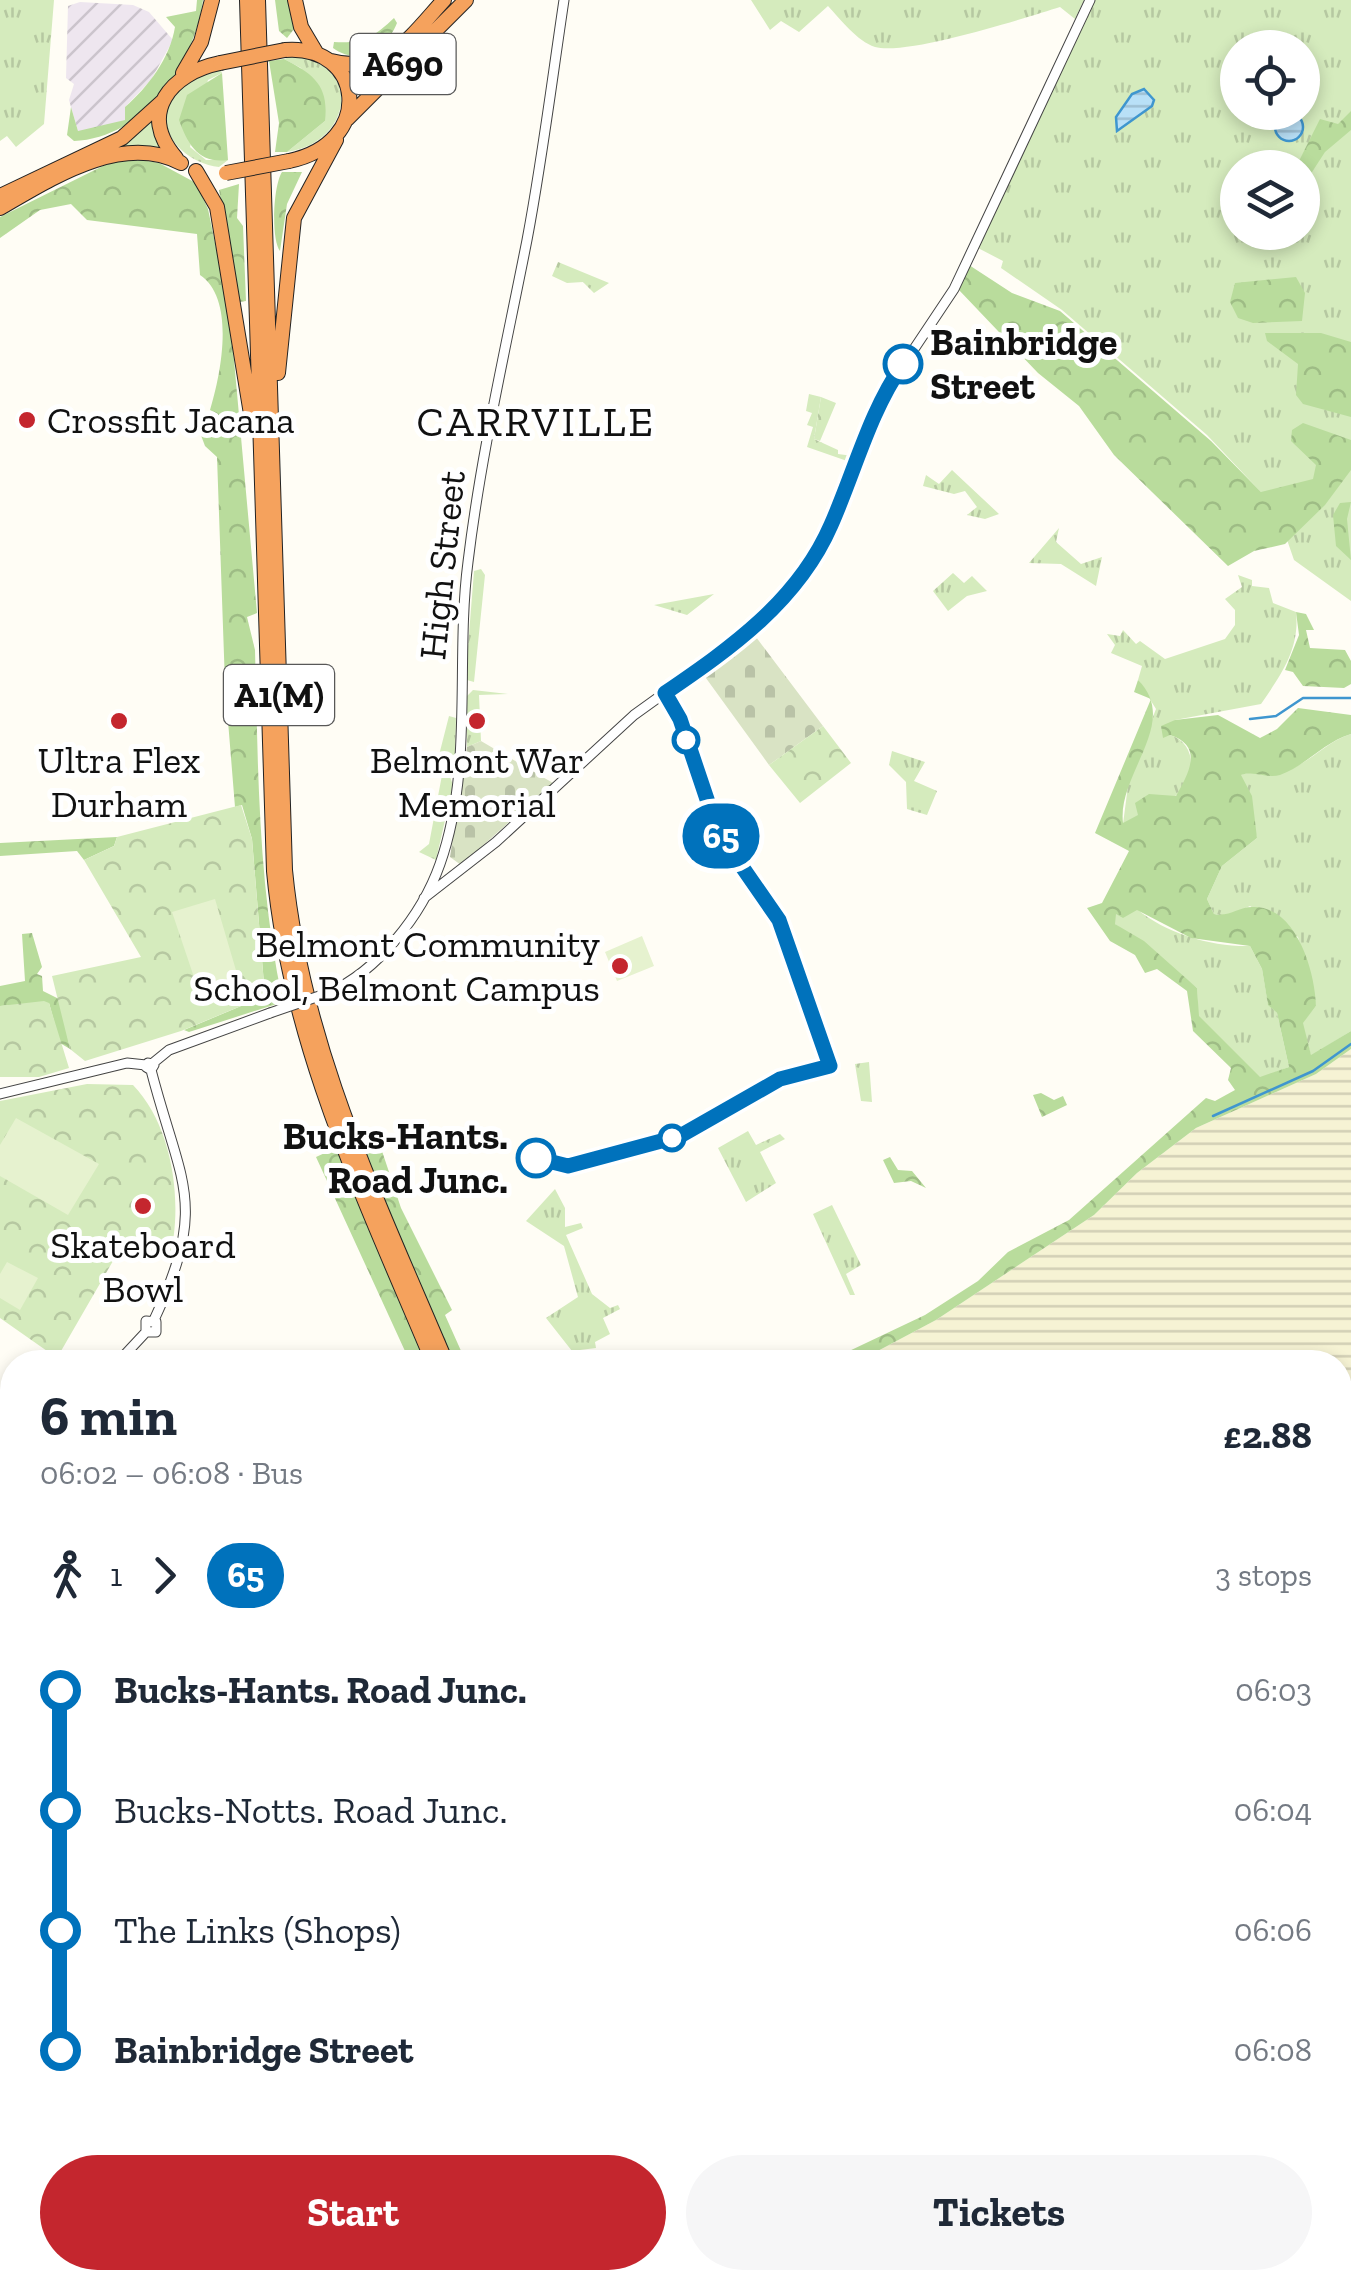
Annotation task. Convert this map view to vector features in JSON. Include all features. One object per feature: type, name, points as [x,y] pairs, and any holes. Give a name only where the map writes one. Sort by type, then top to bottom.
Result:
[{"type":"highway","points":[[0,196],[122,138],[163,101],[201,42],[212,0]]},
{"type":"highway","name":"A1(M)","points":[[247,0],[286,870],[299,972],[337,1103],[441,1350]]},
{"type":"highway","name":"A1(M)","points":[[258,0],[274,871],[288,974],[327,1106],[428,1350]]},
{"type":"highway","points":[[295,0],[304,34],[324,58]]},
{"type":"highway","name":"A690","points":[[179,78],[220,63],[286,50],[356,66],[386,59],[444,0]]},
{"type":"highway","name":"A690","points":[[0,208],[120,153],[145,151],[196,172],[226,174],[318,153],[336,140],[347,120],[466,0]]},
{"type":"highway","name":"A690","points":[[324,58],[347,88],[347,120]]},
{"type":"highway","points":[[163,101],[162,135],[181,163]]},
{"type":"highway","points":[[267,495],[294,218],[336,140]]},
{"type":"highway","points":[[196,172],[217,207],[267,495]]},
{"type":"street","name":"High Street","points":[[424,898],[441,861],[456,799],[468,561],[528,235],[564,0]]},
{"type":"street","points":[[0,1094],[128,1063],[150,1066],[169,1050],[328,993],[374,961],[424,898],[497,841],[634,716],[726,650],[776,607],[830,528],[886,388],[954,289],[1090,0]]},
{"type":"street","points":[[129,1350],[146,1332],[144,1324],[154,1320],[179,1262],[188,1223],[186,1187],[150,1066]]},
{"type":"shaded area","points":[[80,2],[133,5],[149,12],[173,40],[151,80],[125,107],[125,120],[89,131],[78,131],[69,100],[74,84],[66,78],[68,6]]},
{"type":"shaded area","points":[[1351,1049],[1351,1350],[880,1350],[936,1320],[1094,1215],[1137,1173],[1196,1128],[1316,1074]]},
{"type":"green space","points":[[0,0],[54,0],[44,124],[16,147],[7,136],[0,141]]},
{"type":"green space","points":[[197,0],[203,0],[189,49],[162,93],[144,112],[100,137],[74,141],[67,135],[71,107],[78,131],[125,120],[125,107],[150,81],[168,50],[175,27],[166,17],[196,11]]},
{"type":"green space","points":[[275,0],[288,0],[294,29],[287,38],[279,31]]},
{"type":"green space","points":[[751,0],[1084,0],[1075,19],[1060,7],[966,34],[890,48],[875,47],[862,40],[828,6],[799,32],[781,21],[770,30]]},
{"type":"green space","points":[[1095,0],[1351,0],[1351,601],[1294,560],[1276,508],[1207,435],[1062,310],[1001,268],[1003,261],[978,248]]},
{"type":"green space","points":[[394,18],[397,23],[392,33],[371,53],[353,56],[333,48],[334,42],[367,38]]},
{"type":"green space","points":[[293,56],[316,62],[331,73],[339,88],[341,104],[336,120],[325,134],[309,146],[287,152],[325,121],[301,68],[284,59]]},
{"type":"green space","points":[[284,59],[317,82],[324,99],[325,121],[287,152],[275,152],[279,123],[269,61]]},
{"type":"green space","points":[[220,69],[222,73],[208,80],[190,147],[206,160],[228,160],[219,167],[204,164],[179,148],[166,123],[166,110],[171,96],[183,83]]},
{"type":"green space","points":[[222,73],[228,160],[202,156],[186,137],[179,120],[187,95]]},
{"type":"green space","points":[[1351,111],[1351,130],[1320,160],[1320,150],[1304,150],[1314,130],[1320,130],[1320,119],[1338,124]]},
{"type":"green space","points":[[156,115],[164,150],[145,146],[111,151],[138,134]]},
{"type":"green space","points":[[115,160],[159,163],[196,183],[208,209],[230,316],[257,613],[247,617],[255,650],[264,871],[283,1002],[189,1032],[184,1030],[265,996],[252,839],[242,805],[235,807],[225,684],[217,457],[205,446],[199,430],[214,424],[218,414],[210,410],[223,338],[218,301],[200,275],[197,234],[87,220],[71,204],[40,210],[0,238],[0,217]]},
{"type":"green space","points":[[282,172],[302,172],[287,204],[280,251],[274,213]]},
{"type":"green space","points":[[239,184],[237,218],[243,226],[246,301],[240,302],[219,190]]},
{"type":"green space","points":[[558,262],[609,283],[594,293],[583,282],[567,283],[552,276]]},
{"type":"green space","points":[[969,265],[1012,293],[1060,311],[1211,441],[1261,492],[1313,479],[1316,465],[1291,441],[1292,430],[1303,423],[1351,440],[1351,470],[1325,505],[1285,544],[1254,551],[1228,566],[1114,455],[1079,406],[1038,373],[958,289]]},
{"type":"green space","points":[[1296,277],[1305,293],[1302,321],[1253,323],[1238,318],[1230,302],[1235,283]]},
{"type":"green space","points":[[1265,333],[1321,333],[1351,342],[1351,417],[1303,404],[1296,395],[1298,364],[1267,341]]},
{"type":"green space","points":[[809,394],[821,397],[814,439],[838,450],[838,454],[853,456],[850,462],[807,447],[813,427],[807,425],[812,413],[806,411]]},
{"type":"green space","points":[[821,397],[836,403],[820,441],[814,439]]},
{"type":"green space","points":[[952,470],[999,514],[985,519],[967,515],[977,507],[965,491],[954,494],[923,486],[926,475],[939,484]]},
{"type":"green space","points":[[1351,502],[1347,519],[1351,560],[1336,546],[1333,515],[1340,503]]},
{"type":"green space","points":[[1059,528],[1056,542],[1081,564],[1102,557],[1096,586],[1061,564],[1029,563]]},
{"type":"green space","points":[[481,569],[485,575],[474,682],[467,680],[466,672],[474,571]]},
{"type":"green space","points":[[953,573],[964,583],[972,576],[987,591],[967,596],[948,611],[933,591]]},
{"type":"green space","points":[[1238,575],[1252,580],[1252,586],[1269,588],[1273,603],[1296,612],[1295,638],[1288,661],[1261,704],[1175,720],[1170,735],[1186,746],[1190,754],[1186,782],[1173,798],[1123,824],[1129,778],[1156,709],[1138,680],[1142,666],[1111,653],[1115,645],[1107,634],[1120,636],[1123,630],[1136,644],[1140,641],[1165,659],[1225,639],[1235,625],[1235,610],[1225,599],[1242,587]]},
{"type":"green space","points":[[714,594],[687,615],[654,605]]},
{"type":"green space","points":[[1296,612],[1306,614],[1314,630],[1306,630],[1310,648],[1345,650],[1351,661],[1351,684],[1344,688],[1303,686],[1293,672],[1285,670],[1299,635]]},
{"type":"green space","points":[[756,637],[823,726],[769,765],[703,674]]},
{"type":"green space","points":[[1138,680],[1150,699],[1134,692]]},
{"type":"green space","points":[[473,690],[508,694],[479,695],[481,741],[467,747],[466,697]]},
{"type":"green space","points":[[1150,701],[1151,731],[1129,786],[1123,823],[1138,815],[1135,803],[1149,794],[1176,796],[1185,778],[1191,761],[1187,746],[1170,735],[1163,738],[1161,726],[1175,720],[1218,715],[1260,738],[1277,729],[1298,708],[1351,715],[1351,734],[1332,742],[1290,771],[1275,776],[1241,775],[1252,796],[1257,838],[1222,866],[1207,899],[1214,914],[1252,907],[1267,909],[1291,928],[1307,959],[1315,992],[1316,1006],[1303,1023],[1311,1055],[1351,1031],[1351,1049],[1316,1074],[1196,1128],[1137,1173],[1094,1215],[936,1320],[880,1350],[851,1350],[925,1315],[978,1281],[1008,1252],[1069,1220],[1206,1098],[1215,1101],[1235,1090],[1228,1080],[1231,1068],[1193,1031],[1187,991],[1157,969],[1145,973],[1135,955],[1110,941],[1087,908],[1102,903],[1129,851],[1095,833]],"holes":[[[1137,910],[1191,938],[1250,946],[1262,969],[1268,1005],[1277,1013],[1289,1067],[1260,1077],[1199,1016],[1197,988],[1144,941],[1115,924],[1116,914],[1123,918]]]},
{"type":"green space","points":[[449,716],[456,718],[455,764],[437,763]]},
{"type":"green space","points":[[823,726],[851,763],[800,803],[769,765]]},
{"type":"green space","points":[[1351,734],[1351,1031],[1311,1056],[1302,1023],[1316,1006],[1298,937],[1250,906],[1229,916],[1214,914],[1207,899],[1222,866],[1257,838],[1240,775],[1295,767]]},
{"type":"green space","points":[[481,741],[553,783],[461,865],[450,857],[467,747]]},
{"type":"green space","points":[[892,751],[925,762],[914,781],[937,791],[927,815],[907,809],[906,782],[889,765]]},
{"type":"green space","points":[[449,774],[453,785],[436,860],[419,852],[429,844],[442,775]]},
{"type":"green space","points":[[241,805],[252,839],[265,996],[181,1031],[85,1061],[70,1049],[52,976],[141,957],[84,860],[114,846],[117,837]]},
{"type":"green space","points":[[117,837],[114,846],[84,860],[77,851],[0,856],[0,843]]},
{"type":"green space","points":[[215,899],[240,984],[201,998],[172,912]]},
{"type":"green space","points":[[1137,909],[1190,937],[1250,946],[1262,969],[1268,1004],[1277,1013],[1289,1067],[1260,1078],[1198,1016],[1197,988],[1115,924],[1115,913]]},
{"type":"green space","points":[[32,933],[42,967],[37,974],[42,976],[43,991],[61,1000],[70,1049],[60,1043],[49,1003],[0,1006],[0,986],[25,981],[22,934]]},
{"type":"green space","points":[[642,936],[654,966],[617,981],[605,952]]},
{"type":"green space","points":[[49,1003],[69,1068],[39,1077],[0,1077],[0,1006]]},
{"type":"green space","points":[[869,1062],[872,1102],[861,1101],[855,1064]]},
{"type":"green space","points":[[87,1084],[133,1085],[158,1122],[172,1167],[175,1215],[169,1260],[117,1254],[62,1350],[46,1350],[0,1318],[0,1101]]},
{"type":"green space","points":[[1041,1093],[1054,1100],[1063,1096],[1067,1105],[1042,1117],[1033,1095]]},
{"type":"green space","points":[[16,1118],[99,1164],[68,1215],[0,1176],[0,1145]]},
{"type":"green space","points":[[375,1130],[401,1208],[452,1310],[445,1315],[461,1350],[404,1350],[316,1157]]},
{"type":"green space","points":[[748,1131],[756,1145],[780,1134],[785,1139],[760,1152],[776,1183],[746,1202],[718,1148]]},
{"type":"green space","points":[[890,1157],[898,1170],[912,1171],[926,1188],[911,1181],[894,1183],[883,1160]]},
{"type":"green space","points":[[555,1189],[565,1208],[565,1227],[581,1223],[583,1228],[566,1235],[592,1294],[610,1308],[618,1305],[620,1309],[603,1318],[610,1334],[595,1342],[596,1348],[571,1350],[546,1318],[578,1297],[564,1246],[526,1221]]},
{"type":"green space","points":[[832,1205],[861,1265],[846,1274],[855,1295],[850,1295],[813,1214]]},
{"type":"green space","points":[[7,1262],[38,1278],[20,1310],[0,1298],[0,1274]]},
{"type":"water","points":[[1144,89],[1154,100],[1152,106],[1117,131],[1116,117],[1132,94]]},
{"type":"water","points":[[1302,130],[1299,137],[1289,141],[1276,132]]},
{"type":"waterway","points":[[1250,719],[1276,716],[1303,698],[1351,698]]},
{"type":"waterway","points":[[1213,1116],[1313,1071],[1351,1044]]},
{"type":"bus line","name":"65","points":[[536,1158],[568,1166],[680,1136],[780,1079],[830,1066],[825,1041],[779,920],[718,832],[680,719],[665,693],[755,628],[803,574],[830,528],[886,388],[903,364]]},
{"type":"place","name":"Bainbridge Street","points":[[903,364]]},
{"type":"place","name":"Crossfit Jacana","points":[[27,420]]},
{"type":"place","name":"Ultra Flex Durham","points":[[119,721]]},
{"type":"place","name":"Belmont War Memorial","points":[[477,721]]},
{"type":"place","name":"Belmont Community School, Belmont Campus","points":[[620,966]]},
{"type":"place","name":"Bucks-Hants. Road Junc.","points":[[536,1158]]},
{"type":"place","name":"Skateboard Bowl","points":[[143,1206]]},
{"type":"district","name":"CARRVILLE","points":[[536,421]]}]
